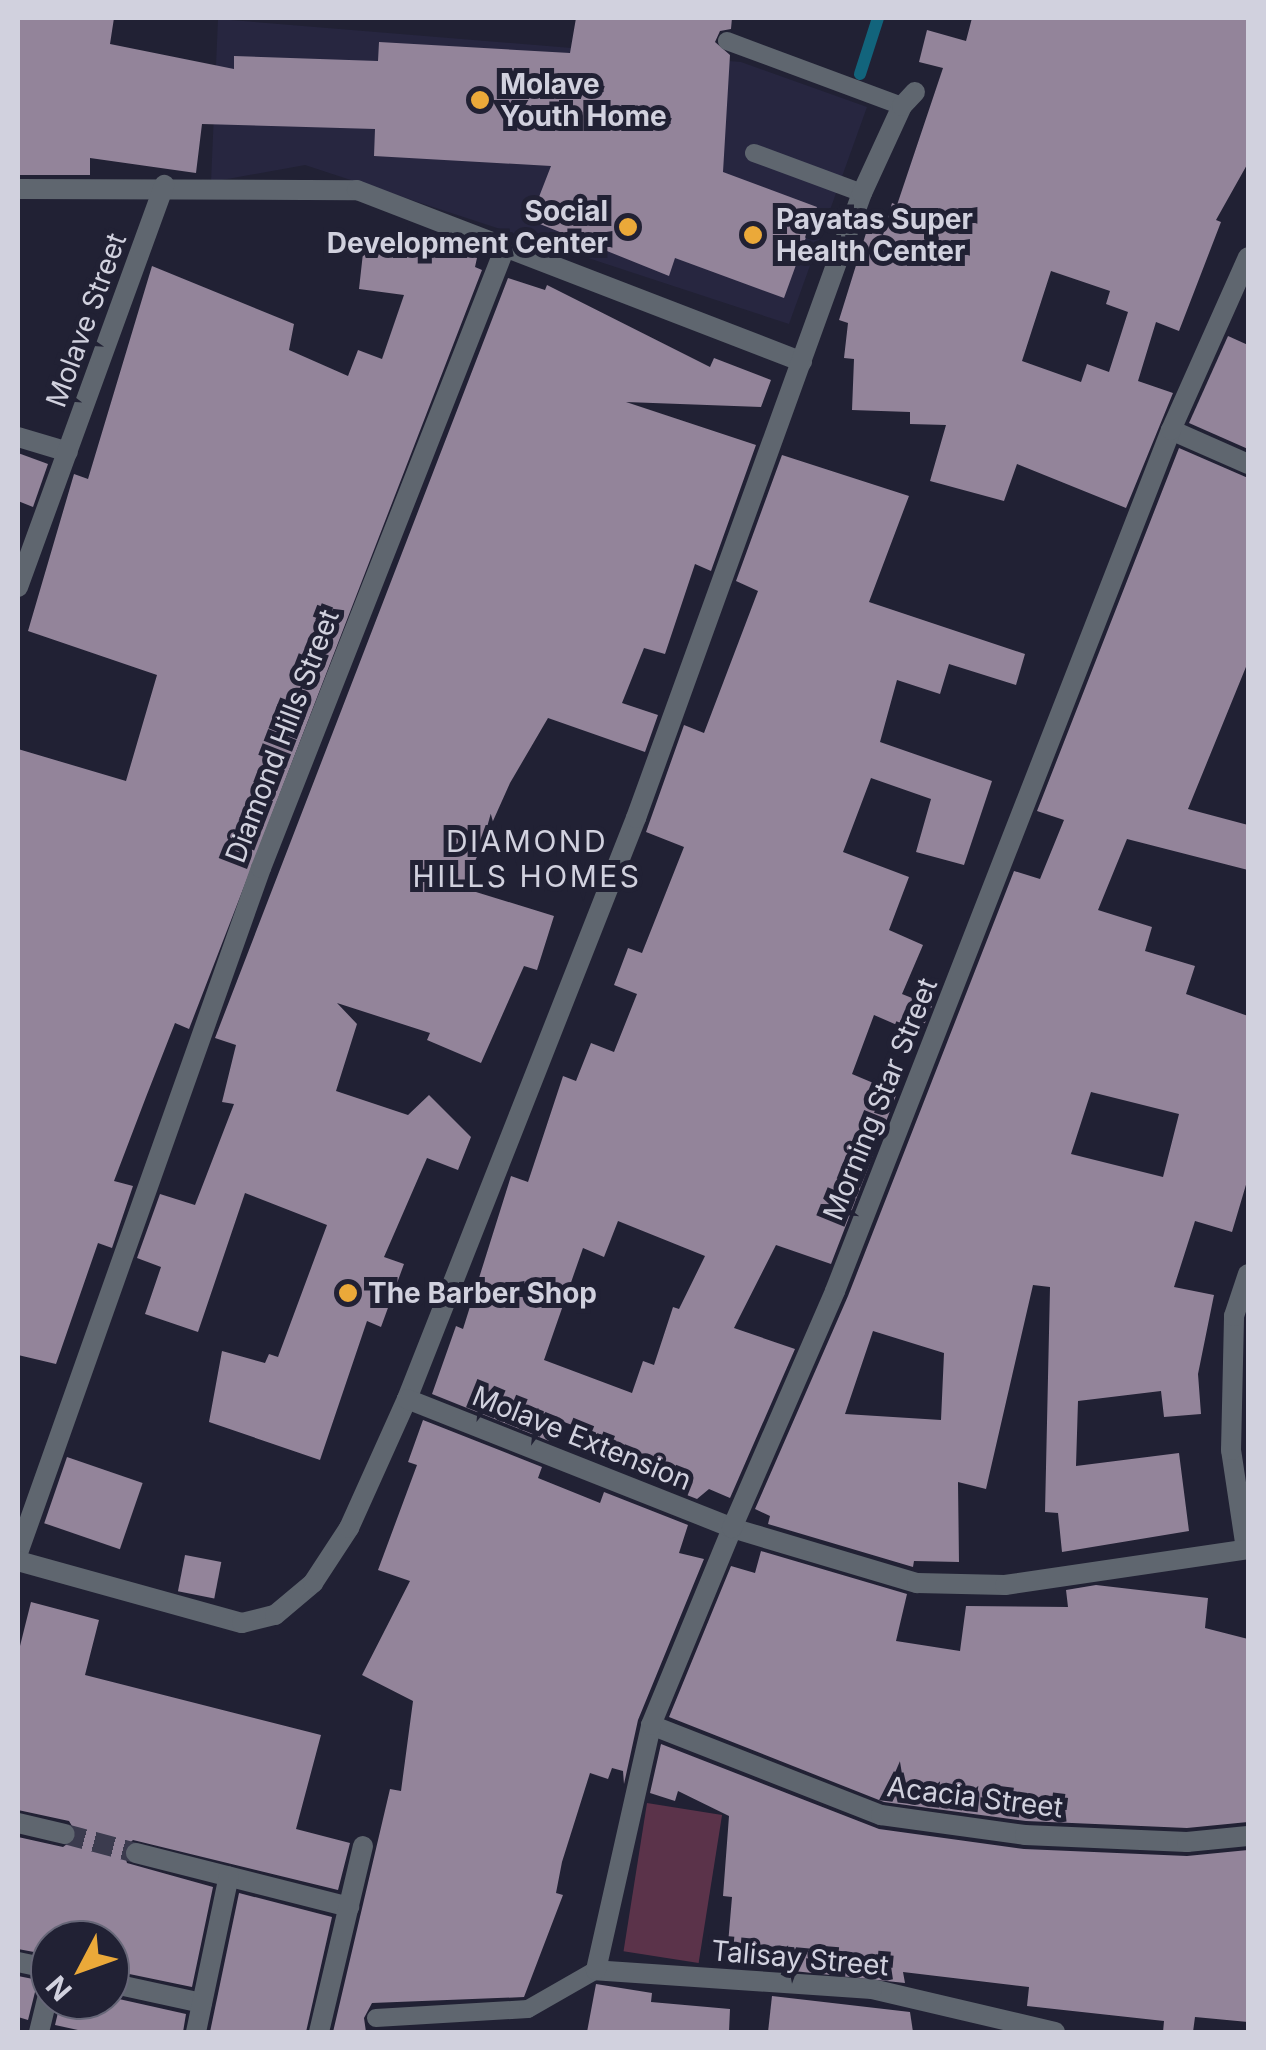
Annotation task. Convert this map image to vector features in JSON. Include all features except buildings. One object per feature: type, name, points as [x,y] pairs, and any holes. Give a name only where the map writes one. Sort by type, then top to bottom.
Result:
[{"type":"street","points":[[18,1560],[242,1623],[275,1615],[312,1583],[350,1528],[407,1399],[636,818],[862,192],[908,99]]},
{"type":"street","points":[[18,189],[164,184],[357,190],[802,362]]},
{"type":"street","name":"Molave Street","points":[[18,588],[164,184]]},
{"type":"street","name":"Diamond Hills Street","points":[[18,1552],[261,868],[506,245]]},
{"type":"street","name":"Morning Star Street","points":[[596,1970],[651,1725],[836,1291],[1171,430],[1248,257]]},
{"type":"street","points":[[1171,430],[1248,464]]},
{"type":"street","points":[[18,437],[68,452]]},
{"type":"street","points":[[1247,1549],[1231,1450],[1234,1316],[1248,1274]]},
{"type":"street","name":"Molave Extension","points":[[407,1399],[732,1528],[917,1583],[1006,1585],[1247,1549]]},
{"type":"street","name":"Acacia Street","points":[[651,1725],[882,1815],[1025,1835],[1187,1842],[1248,1836]]},
{"type":"street","points":[[18,1822],[65,1834]]},
{"type":"street","points":[[320,2032],[363,1846]]},
{"type":"street","points":[[136,1852],[349,1906]]},
{"type":"street","points":[[196,2032],[229,1876]]},
{"type":"street","name":"Talisay Street","points":[[596,1970],[872,1989],[1044,2032]]},
{"type":"street","points":[[130,1988],[202,2004]]},
{"type":"lane","points":[[727,41],[908,99]]},
{"type":"lane","points":[[754,153],[862,192]]},
{"type":"lane","points":[[376,2018],[528,2010],[596,1970]]},
{"type":"shaded area","points":[[218,19],[741,62],[867,107],[789,324],[305,165],[211,182]]},
{"type":"shaded area","points":[[647,1803],[722,1815],[699,1963],[624,1951]]},
{"type":"waterway","points":[[860,74],[878,18]]},
{"type":"tunnel","points":[[65,1834],[136,1853]]},
{"type":"place","name":"Molave Youth Home","points":[[480,100]]},
{"type":"place","name":"Social Development Center","points":[[628,227]]},
{"type":"place","name":"Payatas Super Health Center","points":[[753,235]]},
{"type":"place","name":"The Barber Shop","points":[[348,1293]]},
{"type":"district","name":"DIAMOND HILLS HOMES","points":[[527,858]]}]
